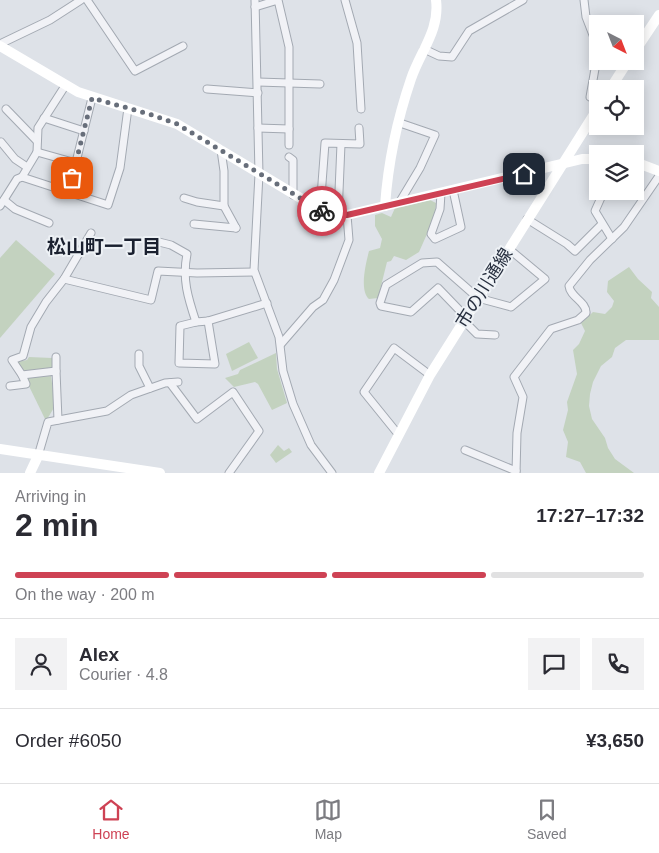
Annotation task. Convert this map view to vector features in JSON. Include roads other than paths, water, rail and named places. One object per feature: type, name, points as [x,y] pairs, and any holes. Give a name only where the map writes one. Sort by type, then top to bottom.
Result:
[{"type":"street","points":[[0,45],[50,20],[81,0]]},
{"type":"street","points":[[87,0],[135,71],[183,46]]},
{"type":"street","points":[[289,146],[289,47],[278,0],[255,3],[259,174],[254,272],[281,344],[283,371],[293,404],[311,445],[332,473]]},
{"type":"street","points":[[345,0],[356,43],[360,109]]},
{"type":"street","points":[[385,206],[390,162],[411,80],[434,28],[437,16],[436,0]]},
{"type":"street","points":[[424,49],[438,56],[452,56],[469,31],[523,0]]},
{"type":"street","points":[[584,0],[589,25]]},
{"type":"street","points":[[644,38],[659,15]]},
{"type":"street","points":[[0,45],[65,86],[92,98],[168,120],[320,210],[343,215],[560,166],[582,159],[589,159]]},
{"type":"street","points":[[258,82],[320,84]]},
{"type":"street","points":[[49,223],[2,203],[17,179],[22,177],[37,152],[38,128],[65,86]]},
{"type":"street","points":[[207,89],[258,93]]},
{"type":"street","points":[[68,194],[92,98]]},
{"type":"street","points":[[22,177],[68,194],[108,205],[120,168],[128,108]]},
{"type":"street","points":[[6,109],[37,141]]},
{"type":"street","points":[[44,118],[84,131]]},
{"type":"street","name":"市の川通線","points":[[379,473],[430,375],[589,122]]},
{"type":"street","points":[[399,203],[420,168],[435,135],[400,123]]},
{"type":"street","points":[[258,128],[289,129]]},
{"type":"street","points":[[320,210],[325,143],[360,144],[359,128]]},
{"type":"street","points":[[1,142],[15,159],[28,167]]},
{"type":"street","points":[[281,344],[313,307],[323,300],[334,280],[349,240],[343,215],[342,144]]},
{"type":"street","points":[[194,224],[236,228],[224,206],[224,171],[220,150]]},
{"type":"street","points":[[37,152],[76,163]]},
{"type":"street","points":[[289,157],[293,160],[293,195]]},
{"type":"street","points":[[644,165],[659,171]]},
{"type":"street","points":[[465,450],[516,472],[517,433],[523,397],[514,378],[550,329],[578,320],[586,313],[586,308],[570,291],[569,286],[590,260],[624,227],[659,176]]},
{"type":"street","points":[[441,193],[440,209],[431,234],[435,238],[461,227],[453,190]]},
{"type":"street","points":[[184,198],[224,206]]},
{"type":"street","points":[[599,200],[594,211],[612,238]]},
{"type":"street","points":[[527,219],[575,251],[602,224]]},
{"type":"street","points":[[10,386],[26,384],[12,360],[24,356],[31,328],[46,302],[64,279],[91,233]]},
{"type":"street","points":[[159,242],[171,245],[187,254],[183,273],[186,292],[196,322]]},
{"type":"street","points":[[496,335],[477,334],[438,288],[411,312],[381,306],[380,303],[386,285],[422,263],[437,262],[478,298],[511,307],[545,279],[509,249]]},
{"type":"street","points":[[64,279],[151,300],[158,271],[183,273],[254,272]]},
{"type":"street","points":[[208,321],[215,364],[179,363],[180,326],[208,321],[267,303]]},
{"type":"street","points":[[398,434],[364,392],[394,348],[430,375]]},
{"type":"street","points":[[139,354],[139,366],[150,388]]},
{"type":"street","points":[[56,357],[58,420]]},
{"type":"street","points":[[22,375],[56,371]]},
{"type":"street","points":[[30,473],[38,456],[48,422],[107,411],[131,395],[150,388],[174,383],[197,419],[233,392],[259,431],[229,473]]},
{"type":"street","points":[[0,449],[160,473]]},
{"type":"district","name":"松山町一丁目","points":[[104,246]]}]
